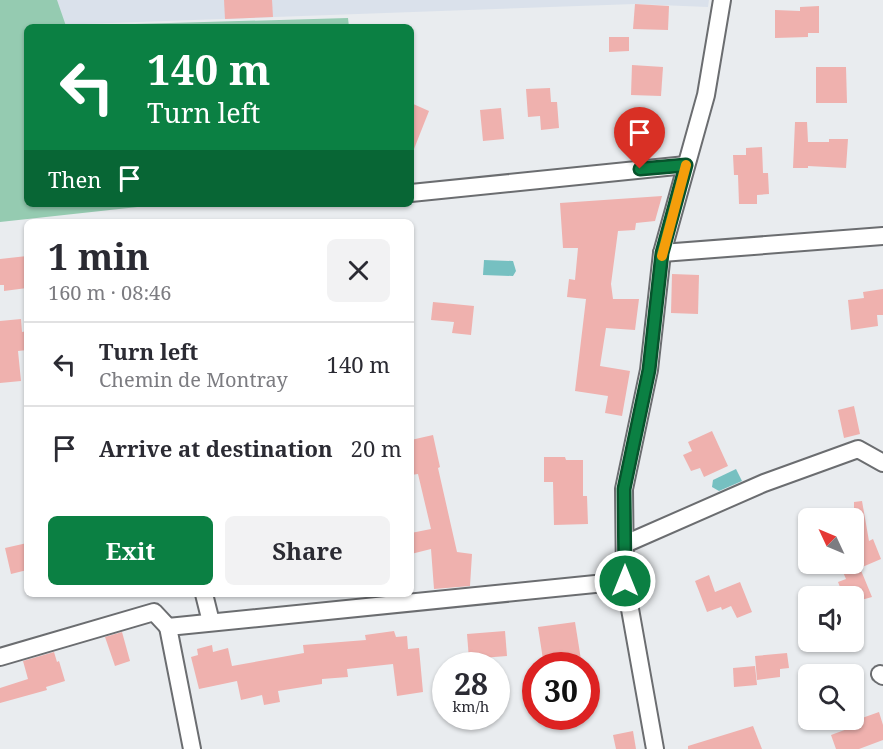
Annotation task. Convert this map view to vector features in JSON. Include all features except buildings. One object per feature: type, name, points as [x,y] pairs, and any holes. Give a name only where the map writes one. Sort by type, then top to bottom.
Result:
[{"type":"street","points":[[655,749],[625,581],[624,489],[649,370],[662,253],[706,95],[722,0]]},
{"type":"street","points":[[414,193],[686,165]]},
{"type":"street","points":[[662,253],[883,236]]},
{"type":"street","points":[[625,544],[764,483],[858,449],[883,463]]},
{"type":"street","points":[[168,627],[625,581]]},
{"type":"street","points":[[205,597],[212,622]]},
{"type":"street","points":[[0,657],[154,612],[168,627],[192,749]]},
{"type":"shaded area","points":[[0,0],[709,0],[708,7],[635,4],[83,24],[24,24],[24,26],[0,27]]},
{"type":"green space","points":[[0,0],[57,0],[65,24],[24,24],[24,207],[138,207],[0,222]]},
{"type":"green space","points":[[348,18],[349,24],[136,24]]},
{"type":"water","points":[[484,260],[513,261],[516,271],[513,276],[483,275]]},
{"type":"water","points":[[736,469],[742,481],[719,491],[712,487],[713,480]]},
{"type":"slow traffic","points":[[662,256],[686,165]]},
{"type":"route","points":[[625,581],[624,489],[649,370],[662,253],[686,165],[640,169]]}]
